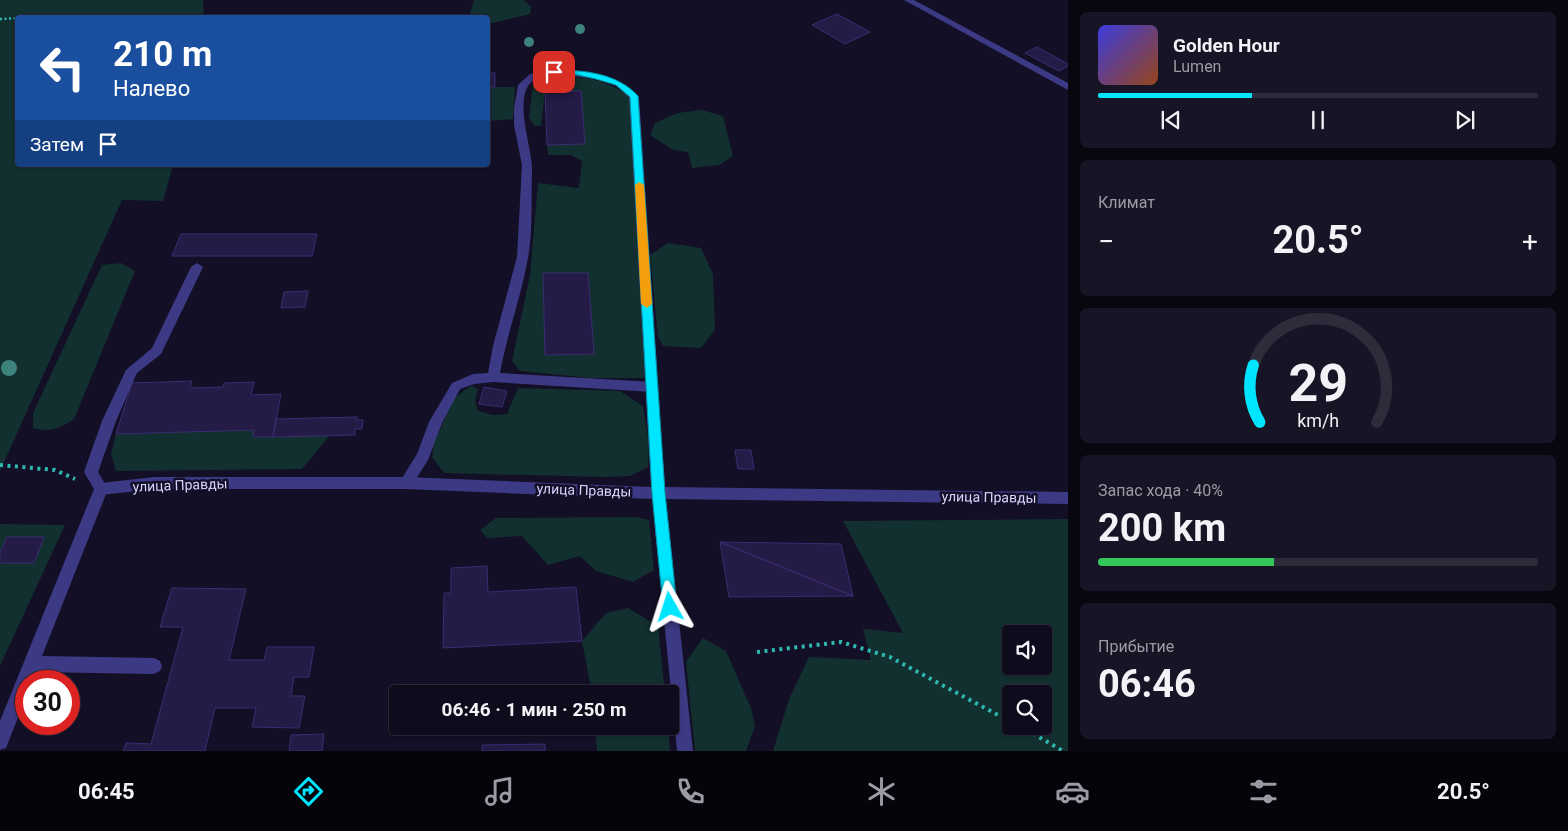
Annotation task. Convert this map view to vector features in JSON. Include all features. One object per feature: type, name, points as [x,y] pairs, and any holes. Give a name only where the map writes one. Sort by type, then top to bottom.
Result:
[{"type":"street","points":[[908,0],[1068,87]]},
{"type":"street","points":[[494,377],[499,346],[523,256],[527,165],[519,124],[519,108],[523,85],[533,76],[554,72],[578,73],[619,84],[634,96],[658,493],[685,751]]},
{"type":"street","points":[[0,742],[101,489],[91,472],[109,421],[132,370],[157,351],[196,267]]},
{"type":"street","points":[[406,484],[423,456],[436,422],[456,386],[473,379],[494,377],[652,387]]},
{"type":"street","name":"улица Правды","points":[[101,489],[154,483],[406,484],[658,493],[1068,498]]},
{"type":"street","points":[[32,664],[154,666]]},
{"type":"path","points":[[0,19],[15,18]]},
{"type":"path","points":[[0,465],[55,470],[101,489]]},
{"type":"path","points":[[757,652],[841,642],[890,657],[1002,717]]},
{"type":"path","points":[[1035,735],[1063,751]]},
{"type":"green space","points":[[0,0],[203,0],[204,15],[15,15],[15,167],[172,167],[163,201],[122,200],[0,471]]},
{"type":"green space","points":[[474,0],[523,0],[531,6],[530,14],[490,24],[490,15],[470,15]]},
{"type":"green space","points":[[549,76],[591,79],[610,85],[630,96],[645,378],[591,378],[520,371],[512,361],[530,275],[538,183],[579,188],[582,161],[571,155],[548,155],[547,145],[585,144],[581,91],[545,91],[541,126],[534,126],[529,117],[533,84]],"holes":[[[543,273],[588,273],[594,354],[545,355]]]},
{"type":"green space","points":[[490,87],[515,87],[513,119],[490,121]]},
{"type":"green space","points":[[702,110],[723,116],[733,156],[719,165],[692,168],[688,152],[673,150],[650,135],[655,123],[677,113]]},
{"type":"green space","points":[[668,243],[701,248],[713,274],[715,330],[701,348],[663,346],[658,337],[650,255]]},
{"type":"green space","points":[[121,263],[135,271],[74,419],[55,429],[33,428],[33,413],[102,265]]},
{"type":"green space","points":[[471,386],[478,389],[475,401],[478,411],[493,415],[507,414],[518,388],[620,391],[643,406],[649,443],[648,467],[630,476],[604,477],[444,473],[432,457],[434,443],[454,398]]},
{"type":"green space","points":[[254,430],[253,437],[330,435],[302,469],[116,471],[111,454],[116,434]]},
{"type":"green space","points":[[636,517],[649,520],[654,570],[633,582],[596,571],[580,556],[548,565],[522,536],[487,538],[480,530],[496,518]]},
{"type":"green space","points":[[1068,519],[1068,751],[773,751],[789,699],[809,657],[871,660],[863,629],[903,633],[843,521]]},
{"type":"green space","points":[[0,524],[65,525],[0,666]]},
{"type":"green space","points":[[628,608],[658,626],[664,685],[590,685],[582,641],[606,613]]},
{"type":"green space","points":[[703,638],[726,651],[751,708],[755,726],[746,751],[695,751],[686,662]]},
{"type":"green space","points":[[596,735],[669,735],[670,751],[597,751]]},
{"type":"building","points":[[837,14],[870,32],[845,44],[812,25]]},
{"type":"building","points":[[1037,47],[1068,64],[1068,66],[1059,71],[1025,53]]},
{"type":"building","points":[[490,73],[495,73],[495,87],[490,87]]},
{"type":"building","points":[[545,91],[581,91],[585,144],[547,145]]},
{"type":"building","points":[[181,234],[317,234],[312,256],[172,256]]},
{"type":"building","points":[[543,273],[588,273],[594,354],[545,355]]},
{"type":"building","points":[[308,291],[305,307],[281,308],[284,292]]},
{"type":"building","points":[[192,381],[190,388],[223,387],[224,383],[254,382],[251,395],[281,394],[273,437],[253,437],[254,430],[116,434],[132,383]]},
{"type":"building","points":[[484,387],[507,391],[502,407],[479,404]]},
{"type":"building","points":[[357,417],[357,420],[363,420],[362,429],[355,429],[355,435],[273,437],[276,419]]},
{"type":"building","points":[[735,450],[751,450],[754,469],[738,469]]},
{"type":"building","points":[[7,537],[44,537],[34,563],[0,563],[0,553]]},
{"type":"building","points":[[720,542],[841,544],[853,596]]},
{"type":"building","points":[[720,542],[853,596],[729,597]]},
{"type":"building","points":[[487,566],[488,592],[576,587],[582,641],[443,648],[444,593],[451,593],[451,568]]},
{"type":"building","points":[[172,588],[246,589],[229,660],[264,660],[267,647],[314,647],[309,677],[294,677],[291,696],[305,696],[299,728],[252,727],[256,708],[215,708],[205,751],[123,751],[126,743],[151,744],[183,627],[160,627]]},
{"type":"building","points":[[324,734],[322,751],[289,751],[291,735]]},
{"type":"building","points":[[545,744],[545,751],[482,751],[482,745]]},
{"type":"slow traffic","points":[[639,185],[647,304]]},
{"type":"route","points":[[554,72],[597,76],[619,84],[634,96],[658,493],[670,607]]}]
